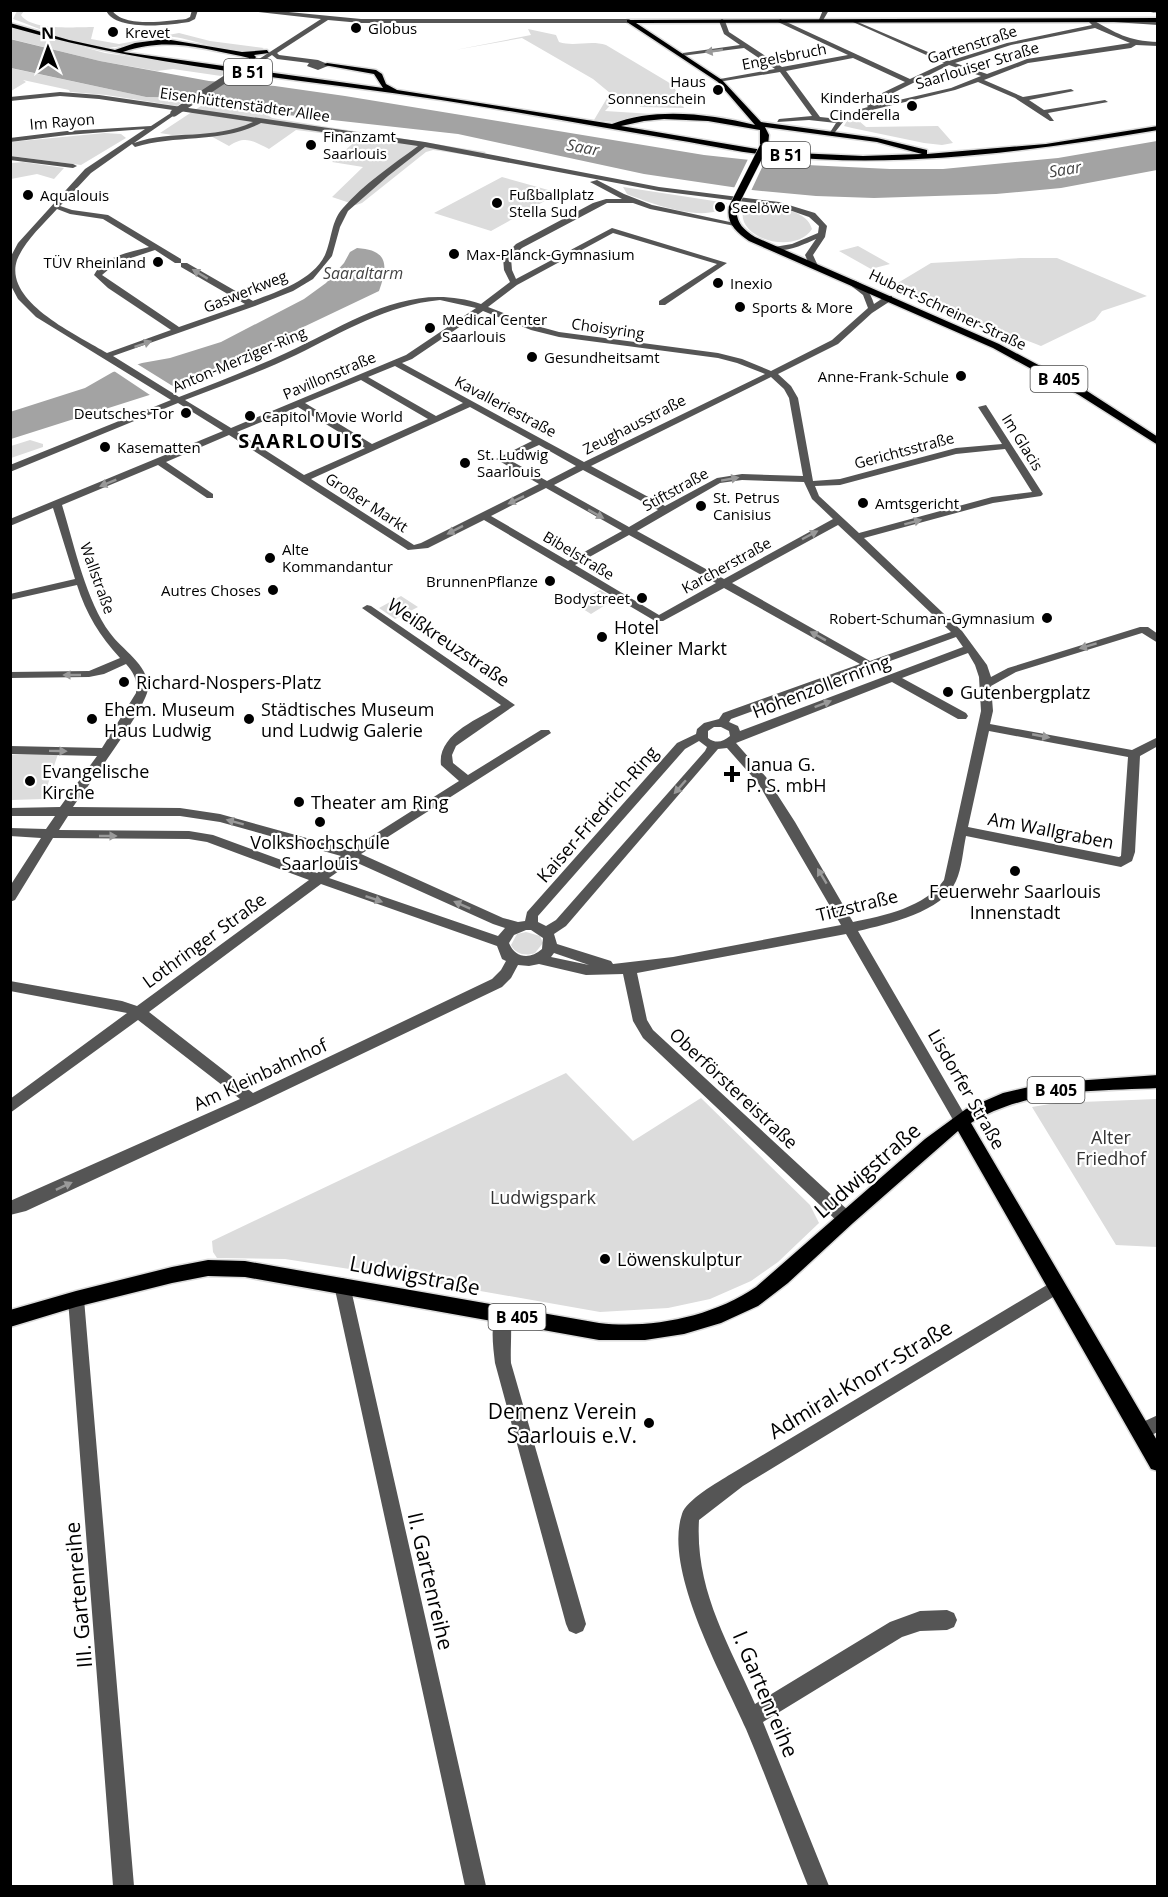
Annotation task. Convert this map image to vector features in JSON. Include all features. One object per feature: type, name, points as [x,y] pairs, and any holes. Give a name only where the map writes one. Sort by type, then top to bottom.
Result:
[{"type":"main road","points":[[635,23],[855,21],[1093,24],[1116,21],[1158,22]]},
{"type":"main road","points":[[635,23],[720,81],[761,127],[764,142],[733,208],[735,225]]},
{"type":"main road","name":"B 51","points":[[10,25],[68,42],[120,53],[403,92],[774,154],[897,158],[957,155],[1057,144],[1158,128]]},
{"type":"main road","points":[[120,53],[143,42],[174,40],[253,57],[254,62]]},
{"type":"main road","points":[[120,53],[143,42]]},
{"type":"main road","points":[[136,47],[136,51],[144,57]]},
{"type":"main road","points":[[242,54],[270,52]]},
{"type":"main road","points":[[325,66],[379,73],[380,79],[387,87],[403,92]]},
{"type":"main road","points":[[361,87],[374,77],[373,73],[368,70]]},
{"type":"main road","points":[[370,88],[380,79]]},
{"type":"main road","name":"B 51","points":[[715,122],[739,120],[749,114]]},
{"type":"main road","name":"B 51","points":[[616,128],[628,120],[659,117],[803,130],[887,142],[926,152],[957,155]]},
{"type":"main road","name":"B 51","points":[[616,128],[659,117]]},
{"type":"main road","name":"B 51","points":[[644,120],[645,129],[665,136]]},
{"type":"main road","name":"B 51","points":[[764,142],[780,132],[803,130]]},
{"type":"main road","points":[[887,142],[896,148],[897,158]]},
{"type":"main road","points":[[903,146],[909,151],[909,158]]},
{"type":"main road","name":"Hubert-Schreiner-Straße","points":[[735,225],[748,237],[996,346],[1053,375],[1158,442]]},
{"type":"main road","name":"B 405","points":[[961,1121],[988,1105],[1034,1092],[1158,1081]]},
{"type":"main road","name":"Ludwigstraße","points":[[10,1319],[76,1299],[208,1268],[245,1269],[612,1333],[648,1331],[687,1324],[727,1312],[752,1300],[784,1275],[845,1218],[961,1121]]},
{"type":"main road","name":"Lisdorfer Straße","points":[[961,1121],[1158,1462]]},
{"type":"street","points":[[109,10],[117,20],[137,23],[187,21],[193,18],[195,10]]},
{"type":"street","points":[[244,10],[336,21],[592,17],[635,23]]},
{"type":"street","points":[[270,52],[295,31],[335,10]]},
{"type":"street","points":[[820,21],[825,10]]},
{"type":"street","points":[[236,11],[317,18]]},
{"type":"street","points":[[263,15],[290,23]]},
{"type":"street","points":[[303,479],[231,432],[39,315],[14,287],[11,269],[15,254],[52,219],[88,171],[270,52],[317,18]]},
{"type":"street","points":[[722,21],[724,32],[783,71],[817,118]]},
{"type":"street","points":[[780,21],[908,81]]},
{"type":"street","points":[[855,21],[996,85],[1043,112],[1052,120]]},
{"type":"street","points":[[1093,24],[1134,43]]},
{"type":"street","name":"Gartenstraße","points":[[871,108],[871,103],[875,99],[949,63],[1093,24]]},
{"type":"street","name":"Saarlouiser Straße","points":[[840,121],[849,114],[953,89],[1027,61],[1131,46],[1134,43],[1148,43],[1158,39]]},
{"type":"street","points":[[1148,43],[1158,44]]},
{"type":"street","points":[[683,55],[745,46]]},
{"type":"street","points":[[270,52],[290,60]]},
{"type":"street","name":"Engelsbruch","points":[[720,81],[783,71],[853,56]]},
{"type":"street","points":[[254,62],[272,59],[290,60],[325,66]]},
{"type":"street","points":[[1020,99],[1071,91]]},
{"type":"street","name":"Eisenhüttenstädter Allee","points":[[10,99],[47,94],[87,95],[422,144],[619,182],[799,209],[819,220],[823,232]]},
{"type":"street","points":[[1043,112],[1105,102]]},
{"type":"street","points":[[228,115],[237,121],[234,130]]},
{"type":"street","points":[[779,121],[817,118],[840,121],[832,134]]},
{"type":"street","points":[[234,130],[252,119]]},
{"type":"street","points":[[52,219],[89,176],[127,146],[149,140],[212,136],[261,120]]},
{"type":"street","points":[[154,128],[160,135],[178,138]]},
{"type":"street","name":"Im Rayon","points":[[10,140],[80,132],[154,128]]},
{"type":"street","name":"Im Rayon","points":[[116,131],[130,135],[127,146]]},
{"type":"street","points":[[23,159],[31,149],[29,138]]},
{"type":"street","points":[[401,141],[407,154]]},
{"type":"street","name":"Gaswerkweg","points":[[108,356],[290,290],[310,277],[327,256],[336,227],[345,210],[407,154],[422,144]]},
{"type":"street","points":[[10,158],[73,166]]},
{"type":"street","name":"Eisenhüttenstädter Allee","points":[[580,174],[632,201],[687,216],[735,225]]},
{"type":"street","points":[[514,283],[507,264],[511,252],[572,216],[619,195],[615,188],[619,182]]},
{"type":"street","points":[[606,201],[632,201]]},
{"type":"street","points":[[60,208],[105,217],[252,304]]},
{"type":"street","name":"Eisenhüttenstädter Allee","points":[[687,216],[716,214],[733,208]]},
{"type":"street","points":[[52,219],[84,214]]},
{"type":"street","name":"Pavillonstraße","points":[[10,523],[396,363],[482,308],[514,283],[612,230],[723,263],[663,303]]},
{"type":"street","points":[[772,248],[803,243],[823,232]]},
{"type":"street","points":[[814,266],[810,261],[810,250],[818,242],[823,232]]},
{"type":"street","points":[[154,248],[107,264],[100,269],[98,274],[111,286],[179,331]]},
{"type":"street","points":[[852,282],[867,294],[869,312]]},
{"type":"street","name":"Anton-Merziger-Ring","points":[[10,469],[175,399],[276,361],[402,303],[437,298],[453,299],[482,308]]},
{"type":"street","name":"Zeughausstraße","points":[[484,516],[799,362],[835,342],[869,312],[893,300]]},
{"type":"street","name":"Choisyring","points":[[482,308],[535,328],[574,337],[749,363],[768,376],[792,398]]},
{"type":"street","name":"Choisyring","points":[[734,361],[768,376]]},
{"type":"street","name":"Zeughausstraße","points":[[749,363],[799,362]]},
{"type":"street","name":"Kavalleriestraße","points":[[396,363],[666,511]]},
{"type":"street","points":[[788,367],[797,391],[792,398],[808,481],[815,497],[958,633],[970,648],[985,676]]},
{"type":"street","points":[[362,378],[435,419]]},
{"type":"street","points":[[300,404],[372,448]]},
{"type":"street","name":"Großer Markt","points":[[303,479],[469,404]]},
{"type":"street","name":"Im Glacis","points":[[857,537],[992,500],[1038,494],[983,406]]},
{"type":"street","points":[[540,441],[501,459],[628,532],[870,664]]},
{"type":"street","name":"Gerichtsstraße","points":[[808,481],[840,482],[956,451],[1007,446]]},
{"type":"street","points":[[160,462],[210,496]]},
{"type":"street","name":"Stiftstraße","points":[[567,566],[728,478],[808,481]]},
{"type":"street","name":"Großer Markt","points":[[303,479],[411,548],[419,548],[484,516]]},
{"type":"street","name":"Wallstraße","points":[[57,504],[96,622],[139,672],[143,685],[138,702],[106,752]]},
{"type":"street","name":"Bibelstraße","points":[[484,516],[659,619]]},
{"type":"street","name":"Karcherstraße","points":[[659,619],[839,520]]},
{"type":"street","points":[[10,597],[81,581]]},
{"type":"street","name":"Weißkreuzstraße","points":[[367,608],[509,706],[454,740],[449,747],[445,755],[447,765],[466,780]]},
{"type":"street","points":[[985,676],[1012,670],[1144,629],[1158,640]]},
{"type":"street","name":"Hohenzollernring","points":[[722,723],[726,716],[958,633]]},
{"type":"street","name":"Hohenzollernring","points":[[733,740],[970,648]]},
{"type":"street","name":"Hohenzollernring","points":[[901,653],[917,660],[918,667]]},
{"type":"street","points":[[10,675],[90,674],[100,672],[128,659]]},
{"type":"street","points":[[985,676],[1012,670]]},
{"type":"street","name":"Titzstraße","points":[[540,959],[574,968],[593,970],[629,968],[850,927],[895,916],[920,906],[943,891],[952,874],[987,711],[985,676]]},
{"type":"street","points":[[892,677],[962,716]]},
{"type":"street","points":[[722,723],[732,728],[733,740],[714,745],[706,742],[702,736],[705,727],[722,723]]},
{"type":"street","points":[[983,726],[1134,754],[1158,741]]},
{"type":"street","name":"Lothringer Straße","points":[[10,1107],[137,1011],[352,855],[466,780],[545,733]]},
{"type":"street","name":"Kaiser-Friedrich-Ring","points":[[531,926],[532,915],[681,746],[702,736]]},
{"type":"street","name":"Lisdorfer Straße","points":[[733,740],[777,802],[961,1121]]},
{"type":"street","points":[[546,932],[561,923],[710,753],[714,745]]},
{"type":"street","points":[[10,750],[106,752]]},
{"type":"street","points":[[10,897],[65,810],[106,752]]},
{"type":"street","name":"Am Wallgraben","points":[[960,830],[1121,862],[1127,858],[1129,852],[1134,754]]},
{"type":"street","points":[[10,812],[65,810],[180,812],[209,816],[352,855],[498,921],[516,927],[531,926],[546,932],[551,941],[551,947],[540,959],[531,961],[514,959],[503,950],[502,943],[506,934],[516,927]]},
{"type":"street","points":[[10,832],[189,835],[209,838],[502,943]]},
{"type":"street","name":"Titzstraße","points":[[551,947],[605,965],[629,968]]},
{"type":"street","name":"Am Kleinbahnhof","points":[[10,1208],[20,1206],[252,1100],[497,983],[506,974],[514,959]]},
{"type":"street","name":"Oberförstereistraße","points":[[629,968],[640,1021],[648,1034],[845,1218]]},
{"type":"street","points":[[10,986],[122,1006],[137,1011],[252,1100]]},
{"type":"street","name":"II. Gartenreihe","points":[[342,1285],[476,1887]]},
{"type":"street","name":"Admiral-Knorr-Straße","points":[[690,1516],[737,1480],[1057,1286]]},
{"type":"street","name":"III. Gartenreihe","points":[[76,1299],[124,1887]]},
{"type":"street","points":[[503,1315],[501,1342],[503,1363],[576,1624]]},
{"type":"street","points":[[1140,1432],[1158,1423]]},
{"type":"street","name":"I. Gartenreihe","points":[[690,1516],[687,1543],[692,1576],[701,1605],[751,1718],[818,1887]]},
{"type":"street","points":[[751,1718],[897,1629],[920,1622],[947,1620]]},
{"type":"green space","points":[[17,11],[24,11],[21,15],[34,24],[94,27],[91,39],[119,44],[179,33],[210,41],[264,48],[255,51],[233,51],[174,37],[101,47],[67,39],[13,19]]},
{"type":"green space","points":[[11,27],[105,53],[229,71],[221,76],[173,69],[157,71],[100,61],[11,39]]},
{"type":"green space","points":[[528,29],[556,35],[559,42],[606,45],[668,82],[674,87],[684,108],[640,107],[637,96],[618,97],[605,111],[653,114],[613,122],[594,120],[610,93],[593,79],[522,38],[455,50],[531,35]]},
{"type":"green space","points":[[10,68],[146,97],[187,99],[177,106],[70,92],[23,80],[26,82],[11,91]]},
{"type":"green space","points":[[207,102],[263,112],[272,118],[486,152],[480,157],[433,150],[426,152],[362,203],[356,205],[332,197],[363,167],[332,162],[359,138],[296,130],[269,149],[244,140],[229,146],[207,134],[160,133]]},
{"type":"green space","points":[[848,119],[859,121],[866,127],[938,126],[953,143],[942,145],[924,143],[844,126]]},
{"type":"green space","points":[[105,133],[121,134],[126,138],[81,165],[11,156],[10,142]]},
{"type":"green space","points":[[23,162],[64,168],[54,179],[37,174],[11,179],[11,163]]},
{"type":"green space","name":"Fußballplatz Stella Sud","points":[[502,177],[559,193],[491,231],[434,213]]},
{"type":"green space","points":[[623,187],[727,203],[719,210],[694,213],[663,207],[627,194]]},
{"type":"green space","points":[[745,204],[793,212],[808,221],[812,229],[803,237],[792,242],[766,239],[754,234],[746,226],[743,216]]},
{"type":"green space","points":[[858,246],[890,264],[871,269],[839,251]]},
{"type":"green space","points":[[1057,258],[1147,296],[1102,311],[1095,320],[1041,346],[891,287],[931,263]]},
{"type":"green space","points":[[30,440],[43,444],[43,447],[11,458],[11,446]]},
{"type":"green space","points":[[600,590],[615,599],[591,614],[575,604]]},
{"type":"green space","points":[[401,596],[418,607],[395,619],[379,608]]},
{"type":"green space","points":[[58,754],[43,799],[11,800],[10,755]]},
{"type":"green space","points":[[526,932],[540,936],[543,943],[535,953],[522,954],[511,945],[517,934]]},
{"type":"green space","name":"Ludwigspark","points":[[566,1073],[633,1141],[701,1098],[810,1205],[819,1223],[778,1262],[751,1281],[710,1299],[668,1308],[600,1312],[285,1259],[217,1258],[213,1252],[212,1241]]},
{"type":"green space","name":"Alter Friedhof","points":[[1157,1099],[1157,1247],[1116,1245],[1032,1107],[1056,1103]]},
{"type":"water","name":"Saar","points":[[10,39],[100,61],[209,81],[275,86],[345,96],[704,155],[786,164],[943,169],[1058,158],[1157,141],[1157,170],[1061,188],[996,194],[874,198],[752,190],[644,174],[458,134],[235,109],[180,98],[146,97],[11,68]]},
{"type":"water","name":"Saaraltarm","points":[[357,248],[375,252],[383,261],[384,274],[379,291],[184,384],[11,439],[10,412],[85,388],[113,372],[221,342],[304,299],[326,283],[344,263],[350,252]]},
{"type":"pier","points":[[749,157],[766,159],[750,193],[733,190]]},
{"type":"pier","points":[[134,362],[180,389],[153,397],[111,369]]},
{"type":"railway","points":[[1144,10],[1158,12]]},
{"type":"place","name":"Globus","points":[[356,28]]},
{"type":"place","name":"Krevet","points":[[113,32]]},
{"type":"place","name":"Haus Sonnenschein","points":[[718,90]]},
{"type":"place","name":"Kinderhaus Cinderella","points":[[912,106]]},
{"type":"place","name":"Finanzamt Saarlouis","points":[[311,145]]},
{"type":"place","name":"Aqualouis","points":[[28,195]]},
{"type":"place","name":"Fußballplatz Stella Sud","points":[[497,203]]},
{"type":"place","name":"Seelöwe","points":[[720,207]]},
{"type":"place","name":"Max-Planck-Gymnasium","points":[[454,254]]},
{"type":"place","name":"TÜV Rheinland","points":[[158,262]]},
{"type":"place","name":"Inexio","points":[[718,283]]},
{"type":"place","name":"Sports & More","points":[[740,307]]},
{"type":"place","name":"Medical Center Saarlouis","points":[[430,328]]},
{"type":"place","name":"Gesundheitsamt","points":[[532,357]]},
{"type":"place","name":"Anne-Frank-Schule","points":[[961,376]]},
{"type":"place","name":"Deutsches Tor","points":[[186,413]]},
{"type":"place","name":"Capitol Movie World","points":[[250,416]]},
{"type":"place","name":"Kasematten","points":[[105,447]]},
{"type":"place","name":"St. Ludwig Saarlouis","points":[[465,463]]},
{"type":"place","name":"Amtsgericht","points":[[863,503]]},
{"type":"place","name":"St. Petrus Canisius","points":[[701,506]]},
{"type":"place","name":"Alte Kommandantur","points":[[270,558]]},
{"type":"place","name":"BrunnenPflanze","points":[[550,581]]},
{"type":"place","name":"Autres Choses","points":[[273,590]]},
{"type":"place","name":"Bodystreet","points":[[642,598]]},
{"type":"place","name":"Robert-Schuman-Gymnasium","points":[[1047,618]]},
{"type":"place","name":"Hotel Kleiner Markt","points":[[602,637]]},
{"type":"place","name":"Richard-Nospers-Platz","points":[[124,682]]},
{"type":"place","name":"Gutenbergplatz","points":[[948,692]]},
{"type":"place","name":"Ehem. Museum Haus Ludwig","points":[[92,719]]},
{"type":"place","name":"Städtisches Museum und Ludwig Galerie","points":[[249,719]]},
{"type":"place","name":"Ianua G. P. S. mbH","points":[[732,774]]},
{"type":"place","name":"Evangelische Kirche","points":[[30,781]]},
{"type":"place","name":"Theater am Ring","points":[[299,802]]},
{"type":"place","name":"Volkshochschule Saarlouis","points":[[320,822]]},
{"type":"place","name":"Feuerwehr Saarlouis Innenstadt","points":[[1015,871]]},
{"type":"place","name":"Löwenskulptur","points":[[605,1259]]},
{"type":"place","name":"Demenz Verein Saarlouis e.V.","points":[[649,1423]]},
{"type":"district","name":"SAARLOUIS","points":[[301,440]]}]
